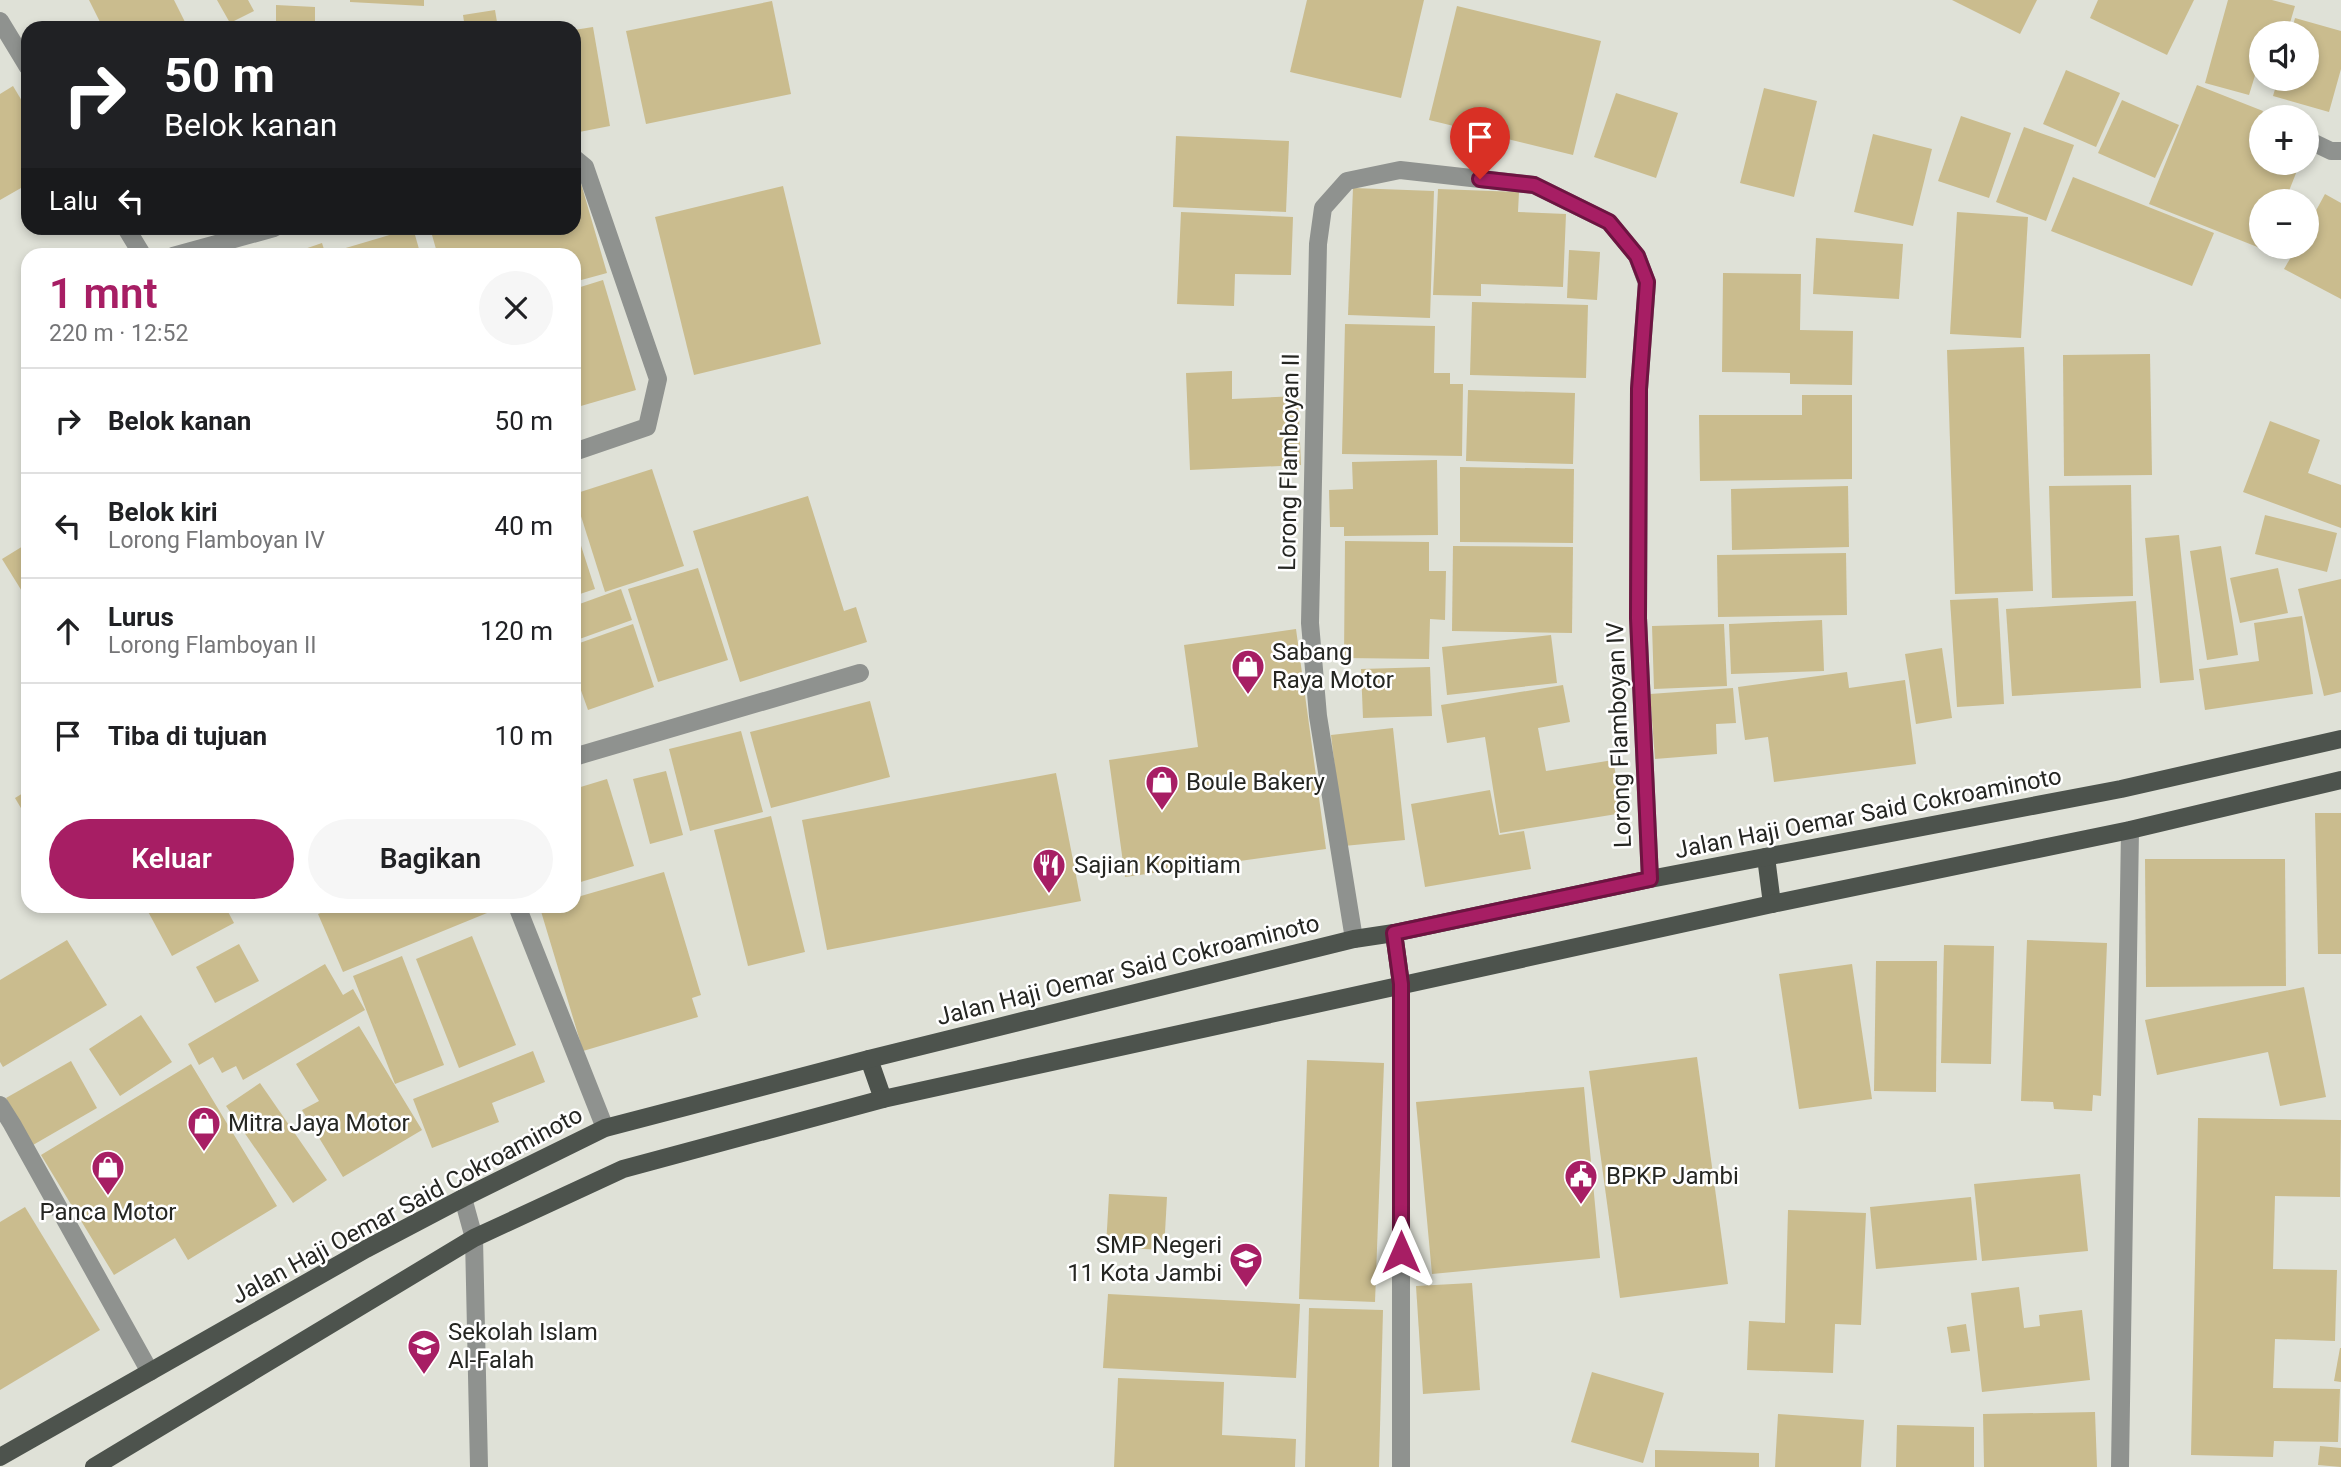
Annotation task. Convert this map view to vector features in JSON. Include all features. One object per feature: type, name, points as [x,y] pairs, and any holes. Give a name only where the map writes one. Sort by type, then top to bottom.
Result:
[{"type":"main road","name":"Jalan Haji Oemar Said Cokroaminoto","points":[[0,1457],[366,1249],[605,1128],[869,1059],[1354,939],[2121,789],[2341,740]]},
{"type":"main road","points":[[94,1467],[474,1238],[623,1169],[883,1099],[1401,984],[2130,830],[2341,780]]},
{"type":"main road","points":[[1766,857],[1772,904]]},
{"type":"main road","points":[[1394,933],[1401,984]]},
{"type":"main road","points":[[869,1059],[883,1099]]},
{"type":"street","points":[[0,21],[21,56]]},
{"type":"street","points":[[2319,145],[2331,151],[2341,151]]},
{"type":"street","points":[[581,164],[585,167],[659,379],[648,427],[581,450]]},
{"type":"street","name":"Lorong Flamboyan II","points":[[1354,939],[1318,716],[1310,623],[1318,244],[1323,208],[1347,181],[1400,170],[1534,185]]},
{"type":"street","name":"Lorong Flamboyan IV","points":[[1534,185],[1609,222],[1637,256],[1647,282],[1639,389],[1638,618],[1650,879]]},
{"type":"street","points":[[202,248],[249,235]]},
{"type":"street","points":[[581,755],[860,673]]},
{"type":"street","points":[[2120,1467],[2130,830]]},
{"type":"street","points":[[520,913],[605,1128]]},
{"type":"street","points":[[1401,984],[1401,1467]]},
{"type":"street","points":[[0,1105],[150,1372]]},
{"type":"street","points":[[463,1198],[474,1238],[479,1467]]},
{"type":"building","points":[[89,0],[174,0],[184,21],[100,21]]},
{"type":"building","points":[[217,0],[248,0],[254,11],[229,21]]},
{"type":"building","points":[[424,0],[424,6],[350,2]]},
{"type":"building","points":[[1307,0],[1424,0],[1401,98],[1290,72]]},
{"type":"building","points":[[1952,0],[2037,0],[2020,34]]},
{"type":"building","points":[[2098,0],[2194,0],[2167,55],[2090,18]]},
{"type":"building","points":[[2228,0],[2272,0],[2295,6],[2291,21],[2249,21],[2249,95],[2205,83]]},
{"type":"building","points":[[772,1],[791,94],[646,124],[626,31]]},
{"type":"building","points":[[276,5],[315,7],[315,21],[276,21]]},
{"type":"building","points":[[1457,6],[1601,41],[1573,155],[1429,120]]},
{"type":"building","points":[[495,10],[497,21],[464,21],[463,15]]},
{"type":"building","points":[[2319,25],[2341,31],[2341,69],[2329,112],[2319,109],[2319,105],[2304,105],[2273,96],[2274,91],[2319,91]]},
{"type":"building","points":[[593,27],[610,126],[581,132],[581,29]]},
{"type":"building","points":[[2066,70],[2120,93],[2096,147],[2043,124]]},
{"type":"building","points":[[2197,85],[2249,105],[2249,175],[2295,175],[2290,189],[2249,189],[2249,244],[2149,204]]},
{"type":"building","points":[[13,86],[21,99],[21,188],[0,200],[0,94]]},
{"type":"building","points":[[1764,88],[1817,101],[1794,197],[1740,183]]},
{"type":"building","points":[[1616,93],[1678,113],[1656,178],[1594,157]]},
{"type":"building","points":[[2122,100],[2179,125],[2155,178],[2098,153]]},
{"type":"building","points":[[1961,116],[2011,133],[1989,198],[1938,181]]},
{"type":"building","points":[[2024,127],[2074,145],[2046,221],[1996,202]]},
{"type":"building","points":[[1873,134],[1932,149],[1913,226],[1854,212]]},
{"type":"building","points":[[1176,136],[1289,141],[1286,212],[1173,207]]},
{"type":"building","points":[[2073,177],[2214,233],[2192,286],[2051,231]]},
{"type":"building","points":[[581,183],[607,273],[581,280],[581,248],[436,248],[432,235],[581,235]]},
{"type":"building","points":[[783,186],[821,344],[694,375],[655,217]]},
{"type":"building","points":[[1353,188],[1434,191],[1430,318],[1348,315]]},
{"type":"building","points":[[1438,189],[1519,192],[1518,212],[1566,214],[1563,287],[1481,284],[1481,296],[1433,295]]},
{"type":"building","points":[[2325,194],[2341,203],[2341,299],[2284,269],[2290,259],[2319,259],[2319,205]]},
{"type":"building","points":[[1181,212],[1293,217],[1291,275],[1235,274],[1234,306],[1177,304]]},
{"type":"building","points":[[1957,212],[2028,217],[2021,338],[1950,334]]},
{"type":"building","points":[[389,235],[415,235],[419,248],[346,248]]},
{"type":"building","points":[[1816,238],[1903,244],[1899,299],[1813,294]]},
{"type":"building","points":[[322,243],[324,248],[307,248]]},
{"type":"building","points":[[1569,250],[1600,252],[1597,300],[1567,298]]},
{"type":"building","points":[[1723,273],[1801,274],[1800,330],[1853,331],[1852,385],[1790,384],[1790,373],[1722,372]]},
{"type":"building","points":[[603,280],[636,390],[581,406],[581,287]]},
{"type":"building","points":[[1472,302],[1588,305],[1586,378],[1470,375]]},
{"type":"building","points":[[1345,324],[1435,326],[1434,373],[1450,373],[1450,384],[1463,384],[1462,456],[1342,454]]},
{"type":"building","points":[[2024,347],[2033,591],[1955,594],[1947,350]]},
{"type":"building","points":[[2150,354],[2152,475],[2064,476],[2063,355]]},
{"type":"building","points":[[1232,371],[1232,399],[1298,396],[1301,465],[1190,470],[1186,373]]},
{"type":"building","points":[[1468,390],[1575,393],[1573,464],[1466,461]]},
{"type":"building","points":[[1802,395],[1852,395],[1852,479],[1700,481],[1699,415],[1802,415]]},
{"type":"building","points":[[2270,421],[2320,440],[2308,473],[2341,485],[2341,528],[2243,492]]},
{"type":"building","points":[[1437,460],[1438,535],[1344,536],[1344,527],[1330,527],[1329,490],[1353,489],[1352,462]]},
{"type":"building","points":[[1460,467],[1574,469],[1573,543],[1460,542]]},
{"type":"building","points":[[652,469],[684,566],[605,592],[581,516],[581,492]]},
{"type":"building","points":[[2131,485],[2133,596],[2052,598],[2049,486]]},
{"type":"building","points":[[1848,486],[1849,547],[1732,550],[1731,489]]},
{"type":"building","points":[[808,496],[844,611],[856,607],[867,642],[740,682],[693,531]]},
{"type":"building","points":[[2265,515],[2337,533],[2327,572],[2255,554]]},
{"type":"building","points":[[2179,535],[2194,680],[2160,683],[2145,538]]},
{"type":"building","points":[[1345,541],[1429,542],[1429,571],[1446,571],[1445,620],[1430,619],[1429,659],[1344,658]]},
{"type":"building","points":[[581,546],[595,589],[581,594]]},
{"type":"building","points":[[1453,546],[1573,547],[1572,633],[1452,631]]},
{"type":"building","points":[[2221,546],[2238,655],[2207,660],[2190,551]]},
{"type":"building","points":[[21,547],[21,590],[2,559]]},
{"type":"building","points":[[1846,553],[1847,615],[1718,617],[1717,555]]},
{"type":"building","points":[[698,568],[728,660],[658,682],[628,589]]},
{"type":"building","points":[[2278,568],[2288,613],[2240,623],[2230,578]]},
{"type":"building","points":[[2341,579],[2341,692],[2324,696],[2298,589]]},
{"type":"building","points":[[621,589],[632,620],[581,638],[581,603]]},
{"type":"building","points":[[1998,598],[2004,704],[1957,707],[1950,600]]},
{"type":"building","points":[[2136,601],[2141,688],[2012,696],[2006,609]]},
{"type":"building","points":[[2302,616],[2313,694],[2205,710],[2199,669],[2259,661],[2254,623]]},
{"type":"building","points":[[1822,620],[1824,671],[1731,674],[1729,624]]},
{"type":"building","points":[[633,624],[654,687],[588,710],[581,690],[581,643]]},
{"type":"building","points":[[1724,624],[1727,686],[1654,689],[1652,626]]},
{"type":"building","name":"Sabang Raya Motor","points":[[1296,629],[1326,849],[1125,877],[1109,760],[1198,747],[1184,645]]},
{"type":"building","points":[[1551,635],[1557,683],[1447,695],[1442,647]]},
{"type":"building","points":[[1942,648],[1952,718],[1916,724],[1905,654]]},
{"type":"building","points":[[1430,667],[1432,716],[1363,718],[1361,669]]},
{"type":"building","points":[[1847,672],[1849,688],[1905,680],[1916,764],[1774,782],[1768,737],[1745,740],[1738,687]]},
{"type":"building","points":[[1563,685],[1570,722],[1538,728],[1546,771],[1613,760],[1623,813],[1500,833],[1485,737],[1447,743],[1441,705]]},
{"type":"building","points":[[1733,688],[1736,723],[1716,724],[1717,754],[1655,759],[1650,694]]},
{"type":"building","points":[[870,701],[890,777],[771,808],[750,732]]},
{"type":"building","points":[[1393,728],[1405,840],[1344,846],[1331,735]]},
{"type":"building","points":[[741,731],[763,812],[690,831],[669,749]]},
{"type":"building","points":[[666,771],[683,835],[650,844],[633,779]]},
{"type":"building","points":[[1056,773],[1081,901],[827,950],[802,820]]},
{"type":"building","points":[[607,779],[634,866],[581,882],[581,787]]},
{"type":"building","points":[[1490,790],[1499,835],[1524,831],[1531,869],[1425,887],[1411,804]]},
{"type":"building","points":[[21,794],[21,808],[15,798]]},
{"type":"building","points":[[2315,813],[2341,813],[2341,954],[2318,954]]},
{"type":"building","points":[[771,816],[805,952],[748,966],[714,830]]},
{"type":"building","points":[[2145,859],[2285,859],[2286,986],[2146,987]]},
{"type":"building","points":[[664,872],[701,995],[692,998],[698,1017],[583,1051],[542,913],[581,913],[581,896]]},
{"type":"building","points":[[149,913],[229,913],[234,923],[172,956]]},
{"type":"building","points":[[320,913],[487,913],[343,972],[318,914]]},
{"type":"building","points":[[472,936],[516,1045],[459,1068],[416,959]]},
{"type":"building","points":[[67,940],[107,1005],[3,1067],[0,1062],[0,980]]},
{"type":"building","points":[[2027,940],[2107,943],[2101,1096],[2093,1095],[2092,1111],[2054,1109],[2053,1102],[2021,1101]]},
{"type":"building","points":[[239,944],[259,981],[215,1003],[196,967]]},
{"type":"building","points":[[1944,945],[1994,946],[1991,1064],[1941,1063]]},
{"type":"building","points":[[402,956],[444,1065],[395,1084],[353,976]]},
{"type":"building","points":[[1876,961],[1937,961],[1936,1092],[1874,1091]]},
{"type":"building","points":[[325,964],[343,995],[353,989],[365,1010],[243,1080],[236,1066],[222,1073],[213,1057],[199,1065],[188,1044]]},
{"type":"building","points":[[1852,964],[1872,1099],[1799,1109],[1779,974]]},
{"type":"building","points":[[2304,987],[2326,1097],[2280,1106],[2268,1052],[2157,1075],[2145,1020]]},
{"type":"building","points":[[141,1015],[172,1062],[120,1096],[89,1049]]},
{"type":"building","points":[[359,1026],[422,1130],[343,1177],[302,1110],[319,1101],[296,1064]]},
{"type":"building","points":[[533,1051],[545,1082],[492,1103],[499,1122],[432,1148],[413,1099]]},
{"type":"building","points":[[1697,1057],[1728,1284],[1620,1298],[1589,1071]]},
{"type":"building","points":[[1307,1060],[1384,1063],[1375,1302],[1299,1299]]},
{"type":"building","points":[[71,1061],[97,1108],[33,1145],[6,1098]]},
{"type":"building","points":[[191,1064],[277,1206],[188,1260],[175,1238],[114,1275],[41,1155]]},
{"type":"building","points":[[260,1083],[327,1180],[293,1203],[226,1106]]},
{"type":"building","points":[[1584,1087],[1600,1258],[1432,1274],[1416,1102]]},
{"type":"building","points":[[2198,1118],[2341,1120],[2340,1197],[2275,1196],[2273,1269],[2337,1270],[2335,1341],[2275,1339],[2273,1388],[2340,1389],[2338,1442],[2274,1441],[2273,1457],[2191,1455]]},
{"type":"building","points":[[2080,1174],[2088,1251],[1982,1261],[1974,1184]]},
{"type":"building","points":[[1109,1194],[1167,1197],[1164,1250],[1106,1247]]},
{"type":"building","points":[[1971,1197],[1977,1260],[1876,1269],[1870,1207]]},
{"type":"building","points":[[25,1207],[100,1330],[0,1390],[0,1222]]},
{"type":"building","points":[[1788,1210],[1866,1213],[1861,1325],[1835,1324],[1833,1373],[1747,1370],[1749,1321],[1785,1323]]},
{"type":"building","points":[[1472,1283],[1480,1390],[1423,1394],[1416,1286]]},
{"type":"building","points":[[2019,1287],[2024,1328],[2040,1326],[2039,1315],[2082,1310],[2090,1380],[1982,1392],[1971,1293]]},
{"type":"building","points":[[1108,1294],[1300,1304],[1296,1378],[1103,1368]]},
{"type":"building","points":[[1309,1308],[1383,1310],[1379,1467],[1305,1467]]},
{"type":"building","points":[[1966,1324],[1970,1351],[1951,1353],[1947,1327]]},
{"type":"building","points":[[2341,1348],[2341,1382],[2334,1381]]},
{"type":"building","points":[[1592,1372],[1664,1393],[1643,1463],[1571,1442]]},
{"type":"building","points":[[1118,1378],[1224,1382],[1222,1435],[1296,1439],[1295,1467],[1114,1467]]},
{"type":"building","points":[[2095,1412],[2097,1467],[1984,1467],[1983,1414]]},
{"type":"building","points":[[1778,1414],[1864,1420],[1861,1467],[1775,1467]]},
{"type":"building","points":[[1897,1425],[1974,1427],[1974,1467],[1896,1467]]},
{"type":"building","points":[[2320,1446],[2341,1448],[2341,1467],[2318,1465]]},
{"type":"building","points":[[1655,1450],[1759,1453],[1759,1467],[1655,1467]]},
{"type":"place","name":"Sabang Raya Motor","points":[[1248,696]]},
{"type":"place","name":"Boule Bakery","points":[[1162,812]]},
{"type":"place","name":"Sajian Kopitiam","points":[[1049,895]]},
{"type":"place","name":"Mitra Jaya Motor","points":[[204,1153]]},
{"type":"place","name":"Panca Motor","points":[[108,1197]]},
{"type":"place","name":"BPKP Jambi","points":[[1581,1206]]},
{"type":"place","name":"SMP Negeri 11 Kota Jambi","points":[[1246,1289]]},
{"type":"place","name":"Sekolah Islam Al-Falah","points":[[424,1376]]},
{"type":"route","points":[[1401,1252],[1401,984],[1394,933],[1650,879],[1638,618],[1639,389],[1647,282],[1637,256],[1609,222],[1534,185],[1480,179]]}]
